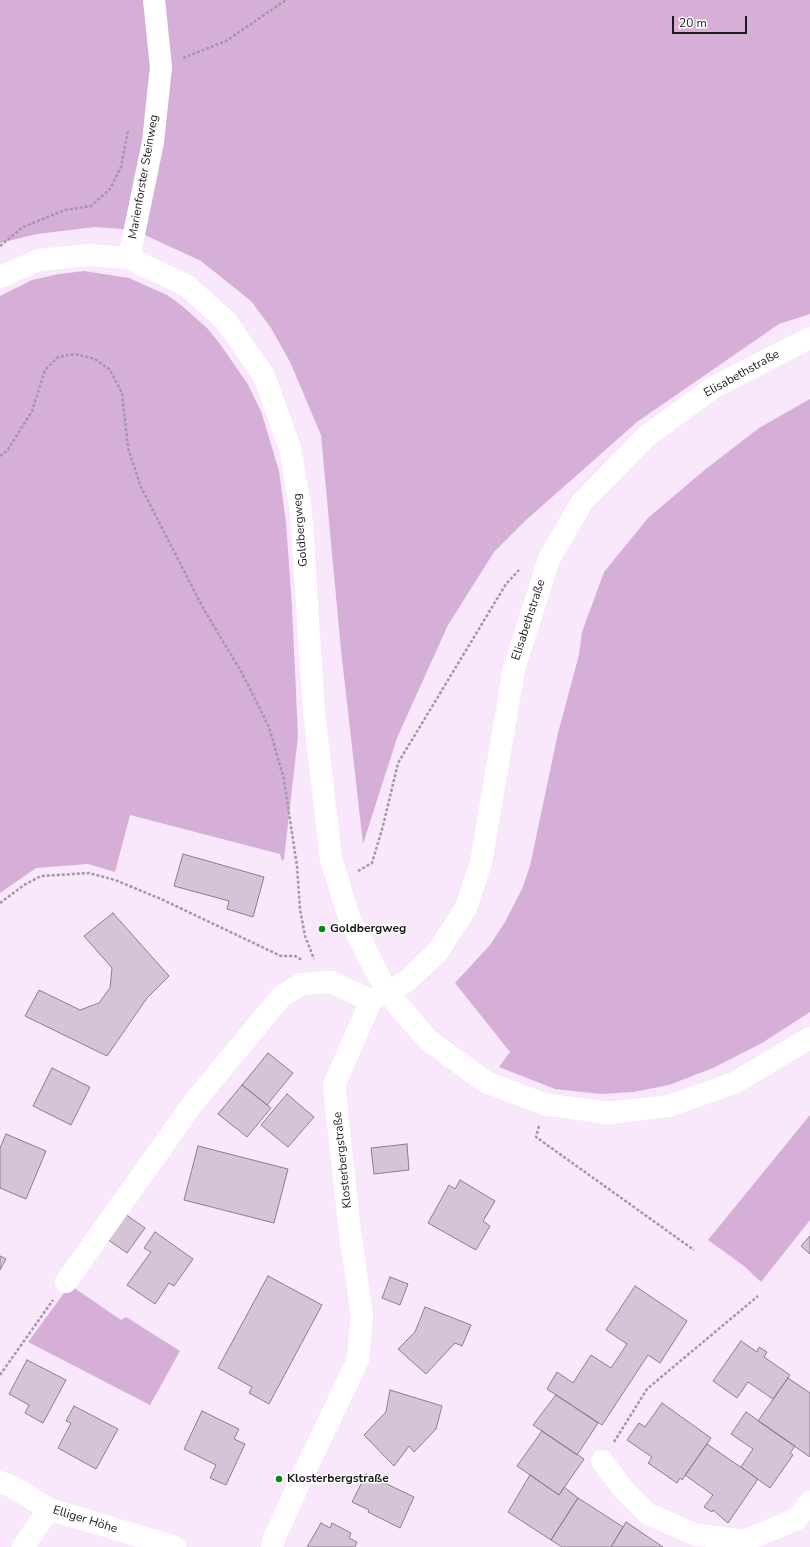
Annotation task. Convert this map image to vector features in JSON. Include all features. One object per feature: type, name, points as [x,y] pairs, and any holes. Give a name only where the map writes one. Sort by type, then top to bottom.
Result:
[{"type":"street","name":"Marienforster Steinweg","points":[[129,258],[153,142],[161,67],[154,0]]},
{"type":"street","name":"Goldbergweg","points":[[0,277],[39,260],[89,255],[129,258],[186,286],[226,321],[264,376],[290,448],[301,512],[314,712],[331,859],[350,920],[379,996]]},
{"type":"street","name":"Elisabethstraße","points":[[379,996],[406,981],[438,951],[466,908],[481,862],[514,668],[549,559],[582,502],[647,436],[714,387],[810,338]]},
{"type":"street","points":[[66,1282],[194,1102],[280,997],[301,984],[331,982],[379,996],[428,1040],[486,1082],[544,1104],[608,1113],[669,1106],[734,1083],[810,1038]]},
{"type":"street","name":"Klosterbergstraße","points":[[272,1547],[273,1541],[297,1488],[358,1360],[362,1315],[350,1232],[334,1085],[379,996]]},
{"type":"street","points":[[602,1461],[623,1489],[648,1514],[694,1534],[744,1541],[797,1519],[810,1502]]},
{"type":"street","name":"Elliger Höhe","points":[[0,1482],[11,1486],[49,1509],[175,1547]]},
{"type":"street","points":[[23,1547],[49,1509]]},
{"type":"path","points":[[161,67],[226,41],[286,0]]},
{"type":"path","points":[[0,246],[22,227],[65,210],[91,206],[110,189],[121,167],[129,127]]},
{"type":"path","points":[[0,456],[7,451],[32,411],[46,370],[58,357],[75,354],[95,359],[110,370],[122,393],[128,448],[141,487],[203,608],[242,673],[269,727],[284,780],[297,866],[300,909]]},
{"type":"path","points":[[354,873],[372,863],[383,826],[398,763],[506,584],[521,568]]},
{"type":"path","points":[[0,903],[24,885],[41,876],[89,873],[115,880],[161,899],[281,956],[295,956],[313,965],[331,982]]},
{"type":"path","points":[[544,1104],[536,1137],[694,1250]]},
{"type":"path","points":[[0,1375],[66,1282]]},
{"type":"path","points":[[602,1461],[647,1389],[758,1296]]},
{"type":"shaded area","points":[[0,0],[810,0],[810,314],[779,324],[637,422],[525,521],[494,552],[448,625],[397,738],[363,844],[341,650],[321,435],[290,362],[271,328],[251,301],[201,261],[134,230],[95,227],[37,234],[0,243]]},
{"type":"shaded area","points":[[84,271],[129,278],[167,295],[181,305],[207,328],[220,344],[247,383],[261,411],[279,471],[286,522],[292,607],[298,736],[284,859],[282,861],[280,854],[130,815],[115,872],[88,864],[36,868],[0,893],[0,296],[32,280],[59,274]]},
{"type":"shaded area","points":[[810,399],[810,1012],[762,1043],[713,1068],[669,1085],[633,1092],[601,1094],[555,1089],[499,1067],[510,1052],[455,983],[490,945],[505,922],[522,889],[530,866],[558,733],[579,655],[582,632],[604,572],[648,518],[707,468],[759,428]]},
{"type":"shaded area","points":[[810,1115],[810,1220],[761,1282],[744,1266],[708,1240]]},
{"type":"shaded area","points":[[70,1285],[121,1320],[126,1317],[180,1351],[150,1405],[28,1342]]},
{"type":"building","points":[[183,854],[264,877],[253,917],[227,909],[229,901],[174,886]]},
{"type":"building","points":[[113,913],[169,976],[147,998],[107,1056],[25,1016],[39,990],[80,1010],[99,1003],[110,988],[112,968],[84,936]]},
{"type":"building","points":[[268,1053],[293,1073],[267,1105],[242,1085]]},
{"type":"building","points":[[52,1068],[90,1087],[71,1125],[33,1106]]},
{"type":"building","points":[[242,1085],[271,1108],[247,1137],[218,1114]]},
{"type":"building","points":[[287,1094],[314,1117],[288,1147],[261,1125]]},
{"type":"building","points":[[6,1134],[46,1151],[26,1199],[0,1188],[0,1148]]},
{"type":"building","points":[[407,1144],[409,1170],[374,1174],[371,1148]]},
{"type":"building","points":[[198,1146],[288,1169],[274,1223],[184,1200]]},
{"type":"building","points":[[460,1180],[495,1201],[483,1221],[490,1226],[476,1250],[428,1223],[449,1185],[455,1189]]},
{"type":"building","points":[[125,1214],[145,1228],[127,1253],[107,1239]]},
{"type":"building","points":[[155,1232],[193,1259],[174,1286],[169,1283],[155,1304],[127,1285],[151,1252],[144,1248]]},
{"type":"building","points":[[810,1236],[810,1254],[801,1246]]},
{"type":"building","points":[[0,1256],[6,1259],[0,1270]]},
{"type":"building","points":[[268,1276],[322,1305],[269,1404],[249,1393],[252,1387],[218,1368]]},
{"type":"building","points":[[390,1277],[408,1284],[400,1305],[382,1298]]},
{"type":"building","points":[[635,1286],[687,1321],[660,1363],[648,1355],[602,1425],[547,1389],[557,1372],[573,1383],[591,1355],[611,1368],[627,1344],[606,1330]]},
{"type":"building","points":[[425,1307],[471,1325],[462,1346],[455,1343],[426,1374],[398,1349],[415,1332]]},
{"type":"building","points":[[741,1341],[757,1352],[759,1347],[767,1352],[764,1357],[790,1375],[773,1399],[748,1382],[737,1398],[713,1381]]},
{"type":"building","points":[[27,1360],[66,1380],[43,1423],[25,1413],[29,1405],[9,1394]]},
{"type":"building","points":[[788,1378],[810,1393],[810,1457],[758,1421]]},
{"type":"building","points":[[390,1390],[442,1406],[436,1429],[414,1452],[409,1446],[394,1466],[364,1435],[386,1412]]},
{"type":"building","points":[[556,1395],[598,1423],[577,1455],[533,1425]]},
{"type":"building","points":[[662,1403],[711,1438],[682,1480],[680,1478],[677,1483],[648,1463],[652,1457],[627,1440],[639,1423],[645,1427]]},
{"type":"building","points":[[74,1406],[118,1429],[96,1469],[58,1448],[71,1423],[66,1421]]},
{"type":"building","points":[[202,1411],[239,1429],[234,1439],[245,1444],[226,1485],[210,1478],[216,1465],[184,1449]]},
{"type":"building","points":[[746,1412],[795,1446],[790,1453],[793,1455],[770,1488],[741,1467],[753,1449],[731,1434]]},
{"type":"building","points":[[542,1431],[584,1459],[559,1495],[517,1466]]},
{"type":"building","points":[[707,1444],[758,1479],[728,1523],[713,1510],[712,1512],[704,1507],[713,1495],[685,1475]]},
{"type":"building","points":[[366,1474],[414,1497],[400,1528],[352,1502]]},
{"type":"building","points":[[530,1475],[559,1495],[564,1487],[578,1498],[551,1540],[508,1512]]},
{"type":"building","points":[[578,1498],[623,1527],[611,1547],[562,1547],[551,1540]]},
{"type":"building","points":[[626,1522],[663,1547],[611,1547]]},
{"type":"building","points":[[321,1523],[330,1528],[332,1523],[351,1533],[349,1538],[357,1542],[355,1547],[307,1547]]},
{"type":"place","name":"Goldbergweg","points":[[322,929]]},
{"type":"place","name":"Klosterbergstraße","points":[[279,1479]]}]
